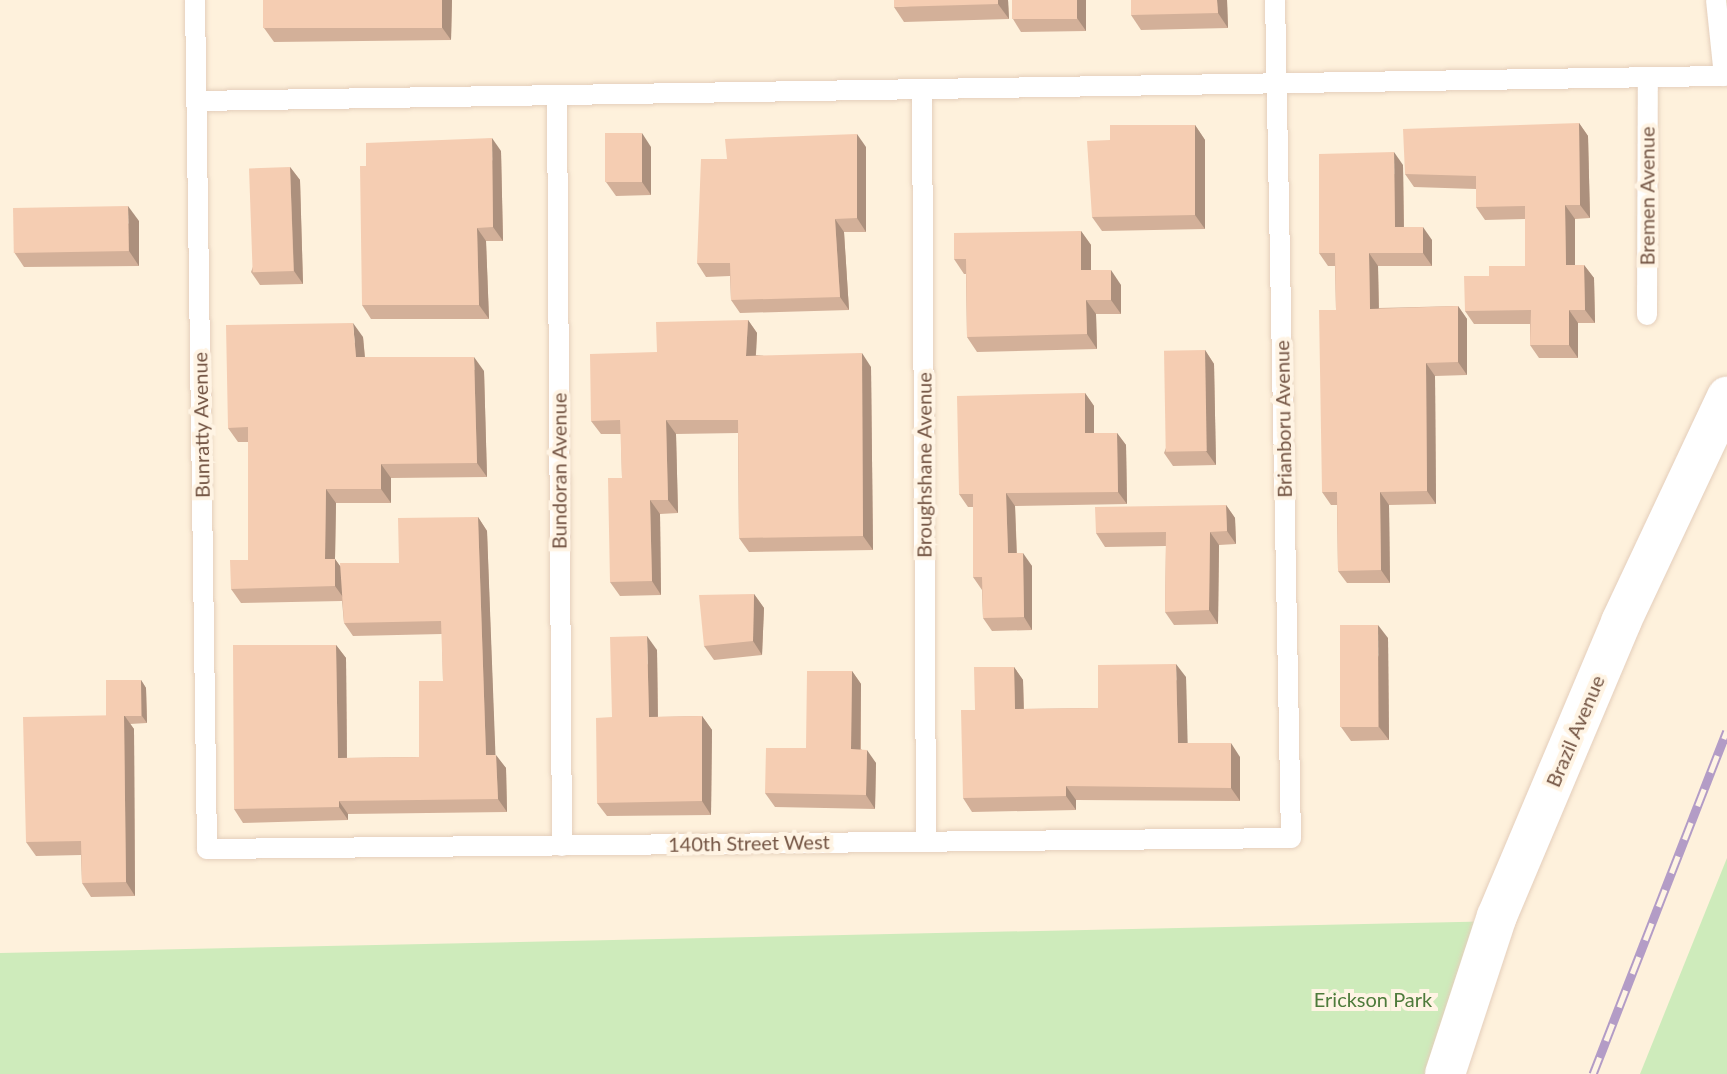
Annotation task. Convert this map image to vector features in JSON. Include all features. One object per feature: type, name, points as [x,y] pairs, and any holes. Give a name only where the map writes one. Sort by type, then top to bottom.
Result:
[{"type":"street","name":"Brazil Avenue","points":[[1445,1074],[1497,916],[1621,622],[1727,397]]},
{"type":"lane","name":"Bunratty Avenue","points":[[195,0],[207,849]]},
{"type":"lane","name":"Brianboru Avenue","points":[[1275,0],[1291,838]]},
{"type":"lane","points":[[197,101],[1724,76],[1716,0]]},
{"type":"lane","name":"Bremen Avenue","points":[[1647,315],[1648,78]]},
{"type":"lane","name":"Broughshane Avenue","points":[[922,90],[926,841]]},
{"type":"lane","name":"Bundoran Avenue","points":[[557,95],[562,846]]},
{"type":"lane","name":"140th Street West","points":[[207,849],[1291,838]]},
{"type":"green space","points":[[1727,858],[1727,1074],[1640,1074]]},
{"type":"green space","name":"Erickson Park","points":[[1506,921],[1455,1074],[0,1074],[0,953]]},
{"type":"building","points":[[263,0],[442,0],[442,28],[263,28]]},
{"type":"building","points":[[894,0],[998,0],[998,4],[894,7]]},
{"type":"building","points":[[1012,0],[1077,0],[1077,19],[1012,19]]},
{"type":"building","points":[[1131,0],[1217,0],[1218,13],[1131,15]]},
{"type":"building","points":[[1579,123],[1580,205],[1565,205],[1566,265],[1584,265],[1585,310],[1569,310],[1569,345],[1530,345],[1531,310],[1465,311],[1464,276],[1489,276],[1489,266],[1525,266],[1525,206],[1476,207],[1476,176],[1405,174],[1403,129]]},
{"type":"building","points":[[1110,125],[1195,125],[1195,215],[1092,217],[1087,141],[1110,140]]},
{"type":"building","points":[[605,133],[642,133],[642,182],[605,182]]},
{"type":"building","points":[[857,134],[857,218],[835,219],[840,297],[731,300],[730,263],[697,263],[701,159],[727,159],[725,139]]},
{"type":"building","points":[[492,138],[493,227],[477,228],[479,305],[362,305],[360,166],[366,166],[366,143]]},
{"type":"building","points":[[1394,152],[1395,227],[1423,227],[1423,253],[1369,253],[1370,309],[1458,306],[1458,362],[1426,363],[1427,491],[1380,492],[1381,570],[1338,571],[1337,492],[1322,492],[1319,310],[1336,310],[1335,253],[1319,253],[1319,154]]},
{"type":"building","points":[[290,167],[294,271],[253,272],[249,168]]},
{"type":"building","points":[[128,206],[129,251],[14,253],[13,208]]},
{"type":"building","points":[[1081,231],[1081,270],[1111,270],[1111,300],[1086,300],[1087,334],[967,337],[966,259],[954,259],[954,233]]},
{"type":"building","points":[[748,320],[746,356],[862,353],[863,536],[739,538],[738,420],[666,420],[668,500],[650,500],[652,581],[610,582],[608,478],[622,478],[620,420],[591,421],[590,354],[657,352],[656,322]]},
{"type":"building","points":[[353,323],[356,357],[474,357],[477,463],[381,464],[381,489],[326,489],[325,559],[335,559],[335,586],[231,589],[230,560],[248,560],[248,427],[228,428],[226,325]]},
{"type":"building","points":[[1205,350],[1207,451],[1166,452],[1164,351]]},
{"type":"building","points":[[1085,393],[1085,433],[1117,433],[1118,492],[1006,493],[1008,553],[1023,553],[1024,617],[983,618],[982,577],[973,577],[973,494],[959,494],[957,396]]},
{"type":"building","points":[[1226,505],[1227,531],[1210,532],[1209,610],[1165,612],[1166,532],[1096,533],[1095,507]]},
{"type":"building","points":[[478,517],[486,755],[496,755],[498,799],[339,801],[339,807],[234,809],[233,645],[336,645],[338,758],[419,757],[419,681],[443,681],[441,621],[344,623],[340,563],[399,563],[398,518]]},
{"type":"building","points":[[754,594],[753,641],[704,646],[699,595]]},
{"type":"building","points":[[1340,625],[1378,625],[1378,727],[1340,727]]},
{"type":"building","points":[[647,636],[649,717],[702,716],[702,801],[597,803],[596,718],[612,717],[610,637]]},
{"type":"building","points":[[1176,664],[1178,743],[1231,743],[1231,788],[1066,786],[1066,796],[963,798],[961,710],[975,710],[974,667],[1014,667],[1015,709],[1098,708],[1098,665]]},
{"type":"building","points":[[807,671],[852,671],[851,749],[867,750],[866,795],[765,793],[766,748],[806,748]]},
{"type":"building","points":[[106,680],[141,680],[141,716],[106,716]]},
{"type":"building","points":[[124,715],[126,882],[82,883],[81,841],[26,842],[23,717]]},
{"type":"railway","points":[[1593,1074],[1727,731]]}]
